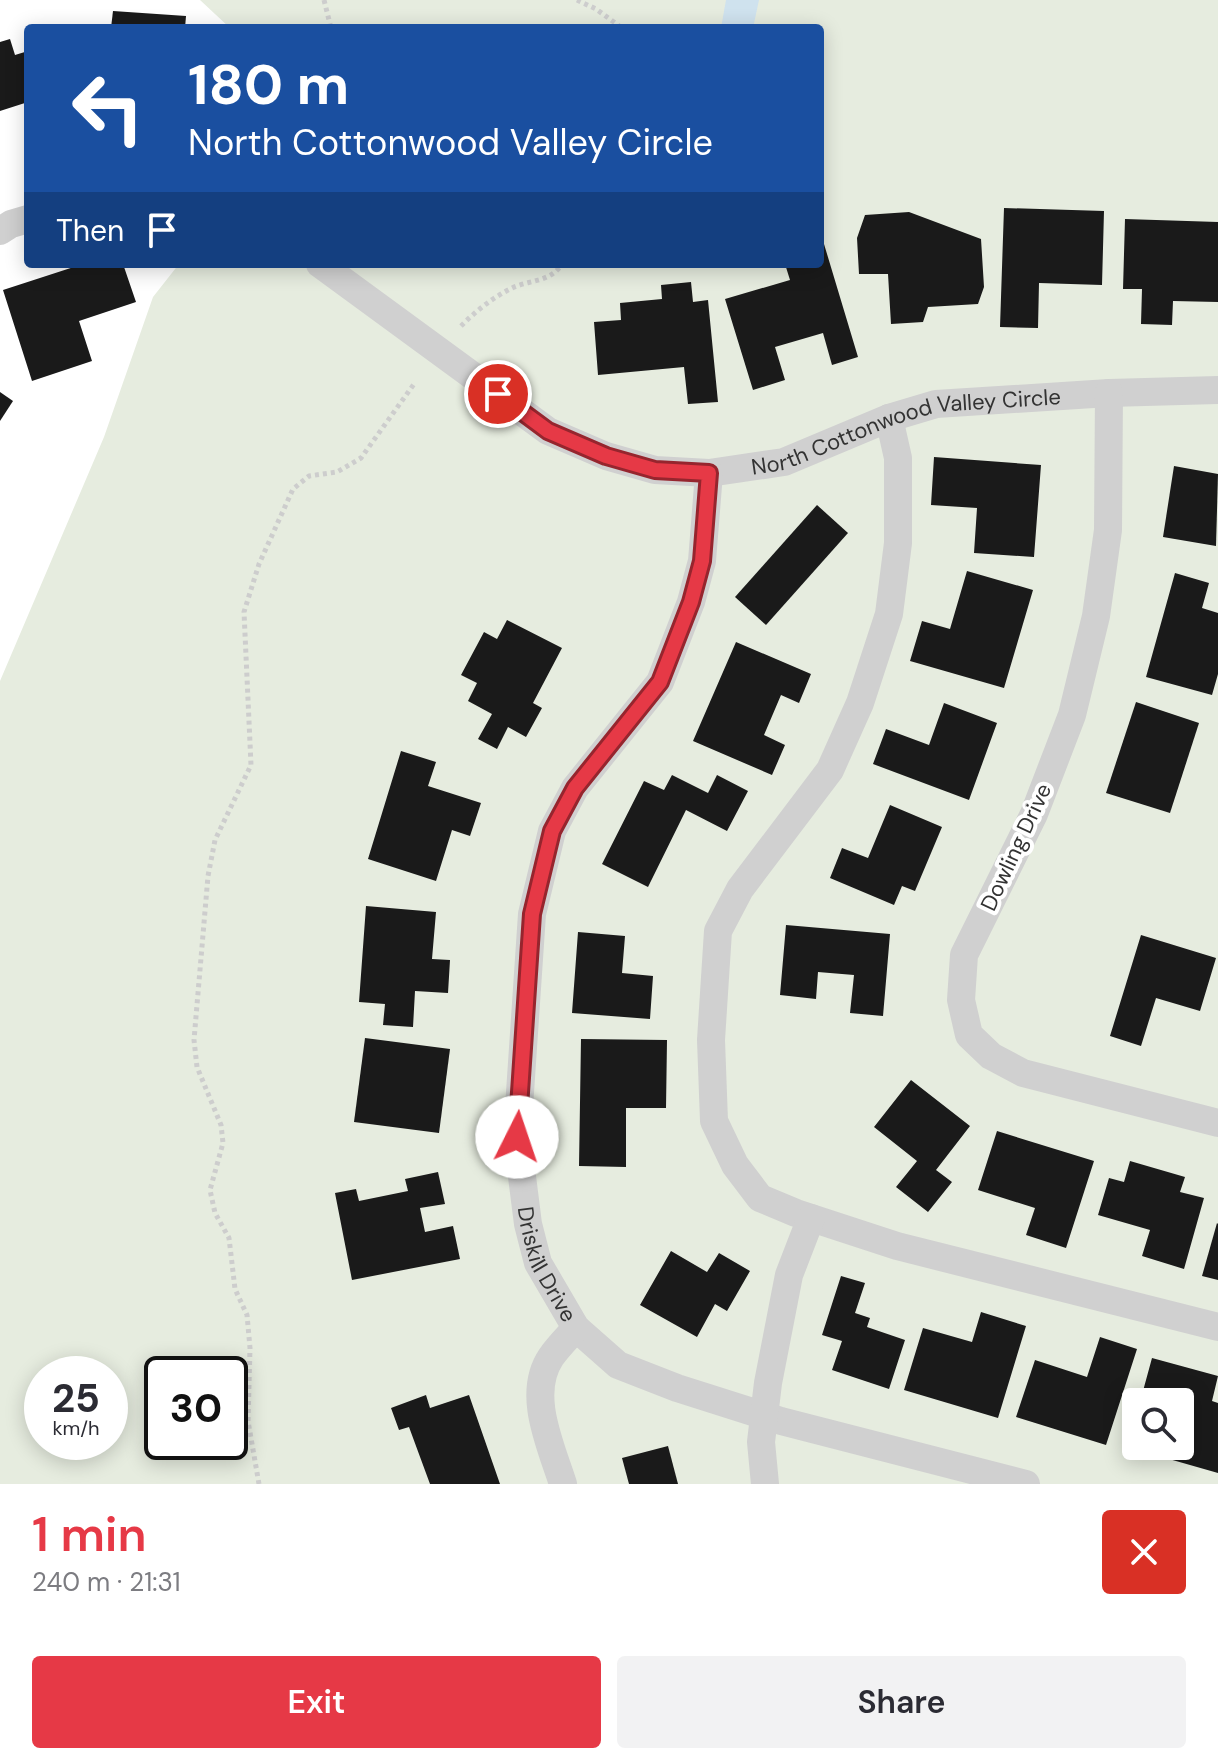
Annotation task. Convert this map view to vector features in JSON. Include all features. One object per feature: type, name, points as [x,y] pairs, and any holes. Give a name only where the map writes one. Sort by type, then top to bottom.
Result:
[{"type":"street","points":[[0,231],[24,220]]},
{"type":"street","name":"North Cottonwood Valley Circle","points":[[325,268],[548,431],[606,456],[655,470],[709,473],[784,462],[889,418],[936,404],[1109,393],[1218,390]]},
{"type":"street","name":"Dowling Drive","points":[[1109,393],[1108,530],[1096,616],[1072,715],[1034,814],[964,955],[961,1000],[969,1035],[991,1056],[1023,1073],[1218,1123]]},
{"type":"street","points":[[889,418],[898,458],[898,543],[889,614],[860,703],[830,770],[740,889],[718,931],[711,1040],[714,1121],[735,1165],[760,1198],[897,1246],[1218,1327]]},
{"type":"street","name":"Driskill Drive","points":[[709,473],[702,561],[691,602],[660,682],[575,788],[552,831],[532,914],[517,1137],[528,1224],[538,1263],[576,1328],[618,1365],[677,1388],[765,1415],[1026,1484]]},
{"type":"street","points":[[765,1484],[761,1442],[768,1383],[789,1275],[811,1218]]},
{"type":"street","points":[[563,1484],[545,1426],[541,1382],[551,1357],[576,1328]]},
{"type":"path","points":[[324,0],[330,24]]},
{"type":"path","points":[[577,0],[617,24]]},
{"type":"path","points":[[461,326],[480,307],[514,287],[540,281],[560,268]]},
{"type":"path","points":[[259,1484],[248,1421],[250,1348],[247,1315],[235,1289],[229,1238],[215,1213],[210,1190],[223,1143],[221,1125],[197,1067],[194,1040],[210,864],[215,840],[251,765],[244,612],[259,564],[293,489],[309,476],[337,472],[361,458],[414,384]]},
{"type":"shaded area","points":[[200,0],[1218,0],[1218,1484],[0,1484],[0,681],[104,437],[153,297],[176,268],[824,268],[824,24],[226,24]]},
{"type":"water","points":[[726,0],[759,0],[754,24],[722,24]]},
{"type":"building","points":[[113,11],[186,16],[185,24],[111,24]]},
{"type":"building","points":[[10,39],[15,55],[24,52],[24,103],[0,111],[0,42]]},
{"type":"building","points":[[1004,208],[1104,211],[1102,285],[1039,283],[1038,328],[1000,327]]},
{"type":"building","points":[[909,212],[981,239],[984,287],[978,304],[928,307],[923,322],[891,324],[888,274],[859,274],[857,238],[865,215]]},
{"type":"building","points":[[1125,219],[1218,222],[1218,302],[1173,301],[1172,325],[1141,324],[1142,289],[1123,289]]},
{"type":"building","points":[[824,244],[858,357],[832,365],[823,333],[775,347],[785,380],[753,390],[725,299],[790,280],[786,268],[824,268]]},
{"type":"building","points":[[71,268],[124,268],[136,302],[79,321],[92,361],[32,381],[3,290]]},
{"type":"building","points":[[691,282],[693,302],[708,300],[718,402],[688,404],[684,367],[598,375],[594,322],[621,320],[620,303],[662,299],[661,285]]},
{"type":"building","points":[[0,392],[13,401],[0,421]]},
{"type":"building","points":[[934,457],[1041,465],[1034,557],[974,553],[977,508],[931,505]]},
{"type":"building","points":[[1174,466],[1218,474],[1216,546],[1163,537]]},
{"type":"building","points":[[817,505],[848,533],[766,625],[735,597]]},
{"type":"building","points":[[967,571],[1033,590],[1004,688],[910,661],[922,621],[950,629]]},
{"type":"building","points":[[1175,573],[1209,583],[1202,608],[1218,613],[1218,674],[1212,695],[1146,677]]},
{"type":"building","points":[[507,620],[562,648],[533,703],[542,708],[526,737],[508,727],[497,749],[478,739],[492,714],[468,701],[477,683],[461,675],[484,632],[497,639]]},
{"type":"building","points":[[736,642],[811,674],[799,703],[781,695],[764,735],[785,745],[772,775],[693,741]]},
{"type":"building","points":[[1136,702],[1199,723],[1170,813],[1106,793]]},
{"type":"building","points":[[944,703],[997,723],[969,800],[873,764],[886,729],[929,745]]},
{"type":"building","points":[[401,751],[436,762],[428,786],[481,803],[470,836],[452,830],[436,881],[368,859]]},
{"type":"building","points":[[672,775],[708,793],[717,775],[748,791],[727,831],[686,810],[648,887],[602,864],[644,781],[664,790]]},
{"type":"building","points":[[890,805],[942,827],[915,891],[902,886],[894,905],[830,878],[842,848],[868,858]]},
{"type":"building","points":[[366,906],[436,912],[432,959],[450,960],[448,993],[415,991],[413,1027],[383,1025],[385,1004],[359,1002]]},
{"type":"building","points":[[786,925],[890,934],[883,1016],[850,1013],[854,975],[818,972],[816,999],[780,995]]},
{"type":"building","points":[[578,932],[625,936],[622,973],[653,976],[650,1019],[572,1013]]},
{"type":"building","points":[[1141,935],[1216,958],[1200,1011],[1156,998],[1141,1046],[1110,1036]]},
{"type":"building","points":[[365,1038],[450,1049],[439,1133],[354,1122]]},
{"type":"building","points":[[581,1039],[667,1040],[666,1108],[626,1108],[626,1167],[579,1166]]},
{"type":"building","points":[[911,1080],[970,1126],[936,1170],[952,1182],[928,1212],[896,1187],[917,1161],[874,1127]]},
{"type":"building","points":[[997,1131],[1094,1161],[1066,1248],[1026,1235],[1035,1208],[978,1190]]},
{"type":"building","points":[[1130,1161],[1185,1177],[1180,1192],[1204,1198],[1184,1269],[1142,1256],[1150,1230],[1098,1215],[1109,1178],[1124,1182]]},
{"type":"building","points":[[438,1172],[445,1204],[420,1208],[425,1232],[453,1226],[460,1259],[352,1280],[335,1193],[356,1189],[359,1201],[408,1191],[405,1179]]},
{"type":"building","points":[[1218,1224],[1218,1280],[1202,1276]]},
{"type":"building","points":[[671,1251],[707,1272],[719,1253],[750,1271],[727,1311],[715,1304],[697,1337],[640,1305]]},
{"type":"building","points":[[841,1276],[865,1283],[855,1313],[870,1318],[867,1327],[905,1340],[889,1389],[832,1370],[842,1341],[822,1335]]},
{"type":"building","points":[[981,1312],[1026,1326],[998,1418],[904,1390],[923,1328],[972,1342]]},
{"type":"building","points":[[1100,1337],[1137,1349],[1106,1445],[1016,1417],[1035,1360],[1087,1377]]},
{"type":"building","points":[[1152,1358],[1218,1376],[1212,1401],[1218,1403],[1218,1473],[1172,1460],[1194,1460],[1194,1388],[1144,1388]]},
{"type":"building","points":[[426,1395],[430,1408],[469,1395],[500,1484],[430,1484],[409,1427],[399,1430],[391,1408]]},
{"type":"building","points":[[668,1446],[678,1484],[629,1484],[622,1458]]},
{"type":"route","points":[[498,394],[548,431],[606,456],[655,470],[709,473],[702,561],[691,602],[660,682],[575,788],[552,831],[532,914],[517,1137]]}]
